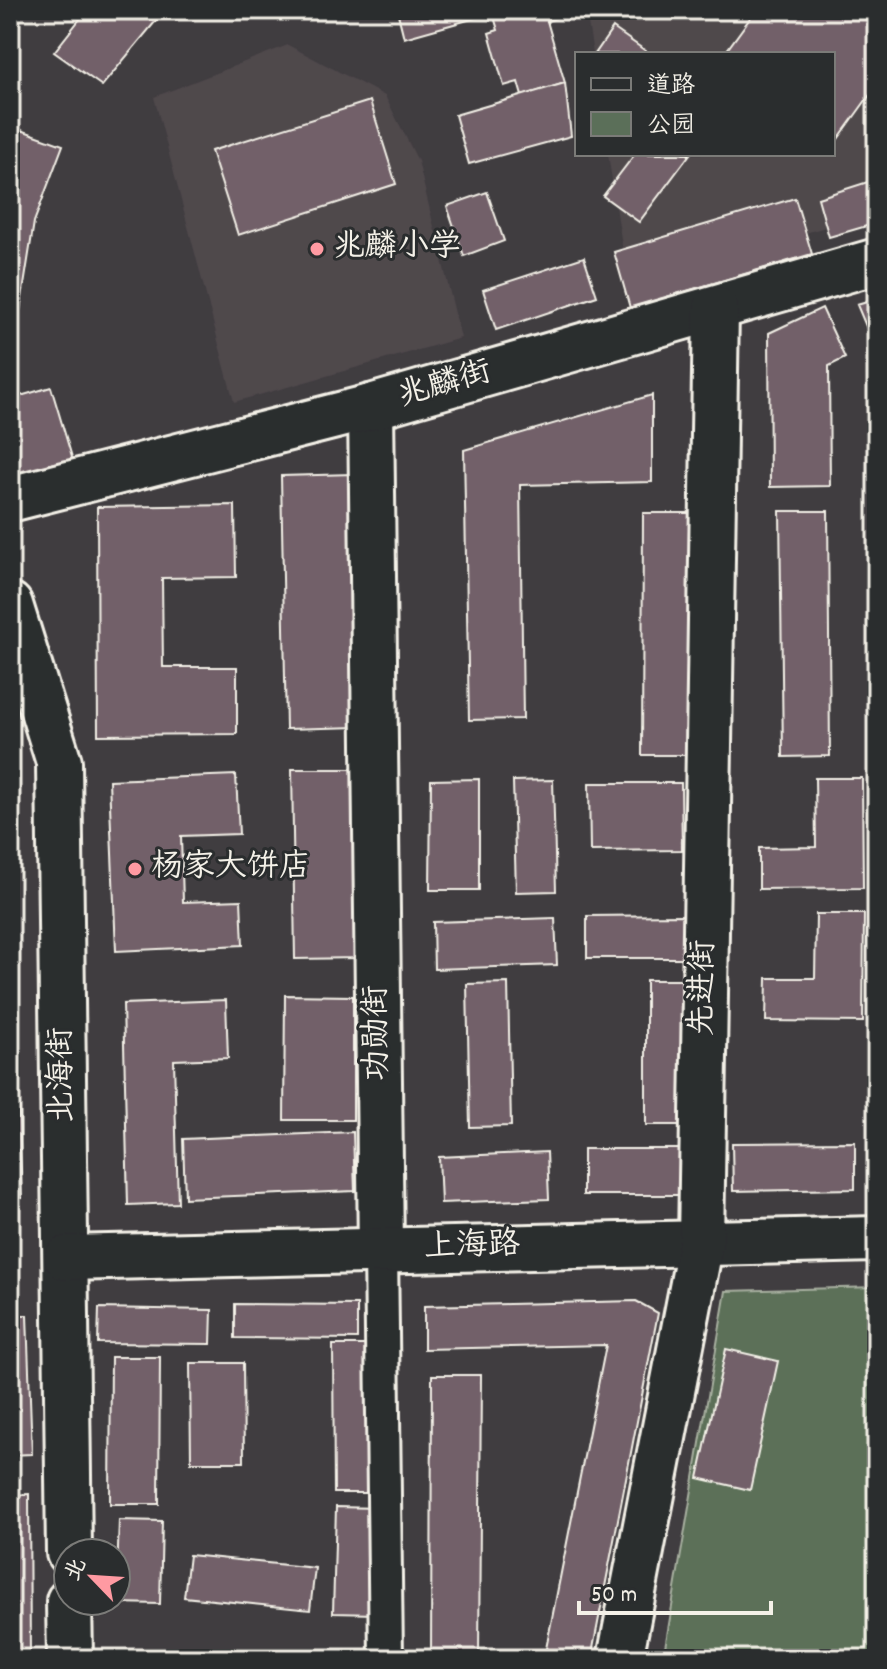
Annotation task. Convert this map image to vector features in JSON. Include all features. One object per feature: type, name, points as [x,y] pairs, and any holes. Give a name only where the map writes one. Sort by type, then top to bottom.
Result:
[{"type":"street","name":"兆麟街","points":[[10,499],[371,407],[877,261]]},
{"type":"street","name":"先进街","points":[[620,1659],[701,1242],[716,309]]},
{"type":"street","name":"功勋街","points":[[371,407],[386,1659]]},
{"type":"street","name":"北海街","points":[[10,605],[59,762],[69,1537]]},
{"type":"street","name":"上海路","points":[[67,1258],[877,1239]]},
{"type":"street","points":[[69,1617],[70,1659]]},
{"type":"shaded area","points":[[586,10],[877,10],[877,212],[628,285],[608,156],[835,156],[835,52],[593,52]]},
{"type":"shaded area","name":"兆麟小学","points":[[288,45],[385,96],[418,161],[461,338],[234,402],[154,97]]},
{"type":"green space","points":[[877,1287],[877,1659],[663,1659],[726,1291]]},
{"type":"building","points":[[87,10],[165,10],[102,86],[54,52]]},
{"type":"building","points":[[397,10],[485,10],[486,15],[404,38]]},
{"type":"building","points":[[492,10],[554,10],[556,18],[547,21],[565,83],[522,96],[518,82],[504,86],[489,33],[498,30]]},
{"type":"building","points":[[756,10],[877,10],[877,85],[835,143],[835,52],[725,52]]},
{"type":"building","points":[[613,28],[647,52],[596,52]]},
{"type":"building","points":[[565,83],[571,136],[469,164],[455,115]]},
{"type":"building","points":[[370,101],[396,184],[238,235],[211,151]]},
{"type":"building","points":[[10,126],[63,145],[34,222],[20,311],[10,310]]},
{"type":"building","points":[[633,156],[688,156],[639,222],[603,196]]},
{"type":"building","points":[[877,179],[877,223],[829,237],[818,198]]},
{"type":"building","points":[[487,192],[504,241],[464,256],[447,206]]},
{"type":"building","points":[[795,198],[812,254],[630,308],[614,252]]},
{"type":"building","points":[[584,257],[597,296],[496,330],[483,290]]},
{"type":"building","points":[[877,299],[877,341],[873,343],[857,305]]},
{"type":"building","points":[[822,308],[845,358],[829,366],[830,486],[770,487],[769,333]]},
{"type":"building","points":[[51,387],[74,464],[10,484],[10,399]]},
{"type":"building","points":[[652,395],[652,482],[520,485],[523,719],[469,720],[464,450]]},
{"type":"building","points":[[353,474],[359,727],[286,729],[281,476]]},
{"type":"building","points":[[235,505],[236,577],[162,578],[163,667],[237,667],[237,734],[98,735],[97,507]]},
{"type":"building","points":[[780,511],[828,511],[830,756],[783,757]]},
{"type":"building","points":[[643,513],[692,513],[690,755],[642,755]]},
{"type":"building","points":[[292,769],[356,769],[359,958],[295,959]]},
{"type":"building","points":[[236,775],[239,834],[181,836],[183,902],[241,900],[243,945],[116,951],[109,780]]},
{"type":"building","points":[[815,778],[862,778],[863,888],[759,889],[759,848],[816,847]]},
{"type":"building","points":[[479,779],[479,890],[430,890],[431,780]]},
{"type":"building","points":[[553,780],[556,891],[516,892],[513,781]]},
{"type":"building","points":[[589,783],[681,783],[682,850],[590,851]]},
{"type":"building","points":[[816,914],[864,914],[863,1022],[766,1021],[767,978],[815,978]]},
{"type":"building","points":[[683,915],[683,958],[587,958],[587,916]]},
{"type":"building","points":[[555,918],[557,965],[434,969],[433,922]]},
{"type":"building","points":[[13,949],[22,1198],[10,1199],[10,950]]},
{"type":"building","points":[[646,980],[691,980],[691,1125],[646,1125]]},
{"type":"building","points":[[508,983],[511,1126],[470,1127],[467,984]]},
{"type":"building","points":[[285,995],[353,996],[353,1120],[284,1120]]},
{"type":"building","points":[[226,1000],[228,1058],[174,1060],[178,1203],[128,1205],[123,1004]]},
{"type":"building","points":[[353,1132],[355,1191],[185,1198],[183,1139]]},
{"type":"building","points":[[855,1142],[855,1189],[733,1191],[732,1143]]},
{"type":"building","points":[[583,1149],[685,1149],[685,1195],[583,1195]]},
{"type":"building","points":[[547,1152],[549,1199],[441,1203],[439,1157]]},
{"type":"building","points":[[636,1301],[658,1313],[591,1659],[544,1659],[606,1345],[424,1349],[424,1306]]},
{"type":"building","points":[[235,1304],[357,1305],[357,1339],[235,1338]]},
{"type":"building","points":[[99,1308],[212,1310],[211,1344],[98,1343]]},
{"type":"building","points":[[10,1315],[27,1315],[32,1454],[10,1455]]},
{"type":"building","points":[[333,1345],[374,1345],[375,1493],[334,1493]]},
{"type":"building","points":[[726,1349],[778,1361],[750,1490],[698,1478]]},
{"type":"building","points":[[111,1357],[160,1357],[159,1504],[110,1504]]},
{"type":"building","points":[[190,1363],[243,1363],[244,1462],[191,1462]]},
{"type":"building","points":[[432,1375],[481,1375],[479,1659],[431,1659]]},
{"type":"building","points":[[29,1494],[30,1659],[10,1659],[10,1495]]},
{"type":"building","points":[[336,1507],[379,1508],[376,1614],[333,1613]]},
{"type":"building","points":[[119,1520],[162,1521],[160,1604],[132,1603],[132,1537],[118,1537]]},
{"type":"building","points":[[189,1555],[315,1568],[310,1610],[184,1597]]},
{"type":"place","name":"兆麟小学","points":[[317,249]]},
{"type":"place","name":"杨家大饼店","points":[[135,869]]}]
